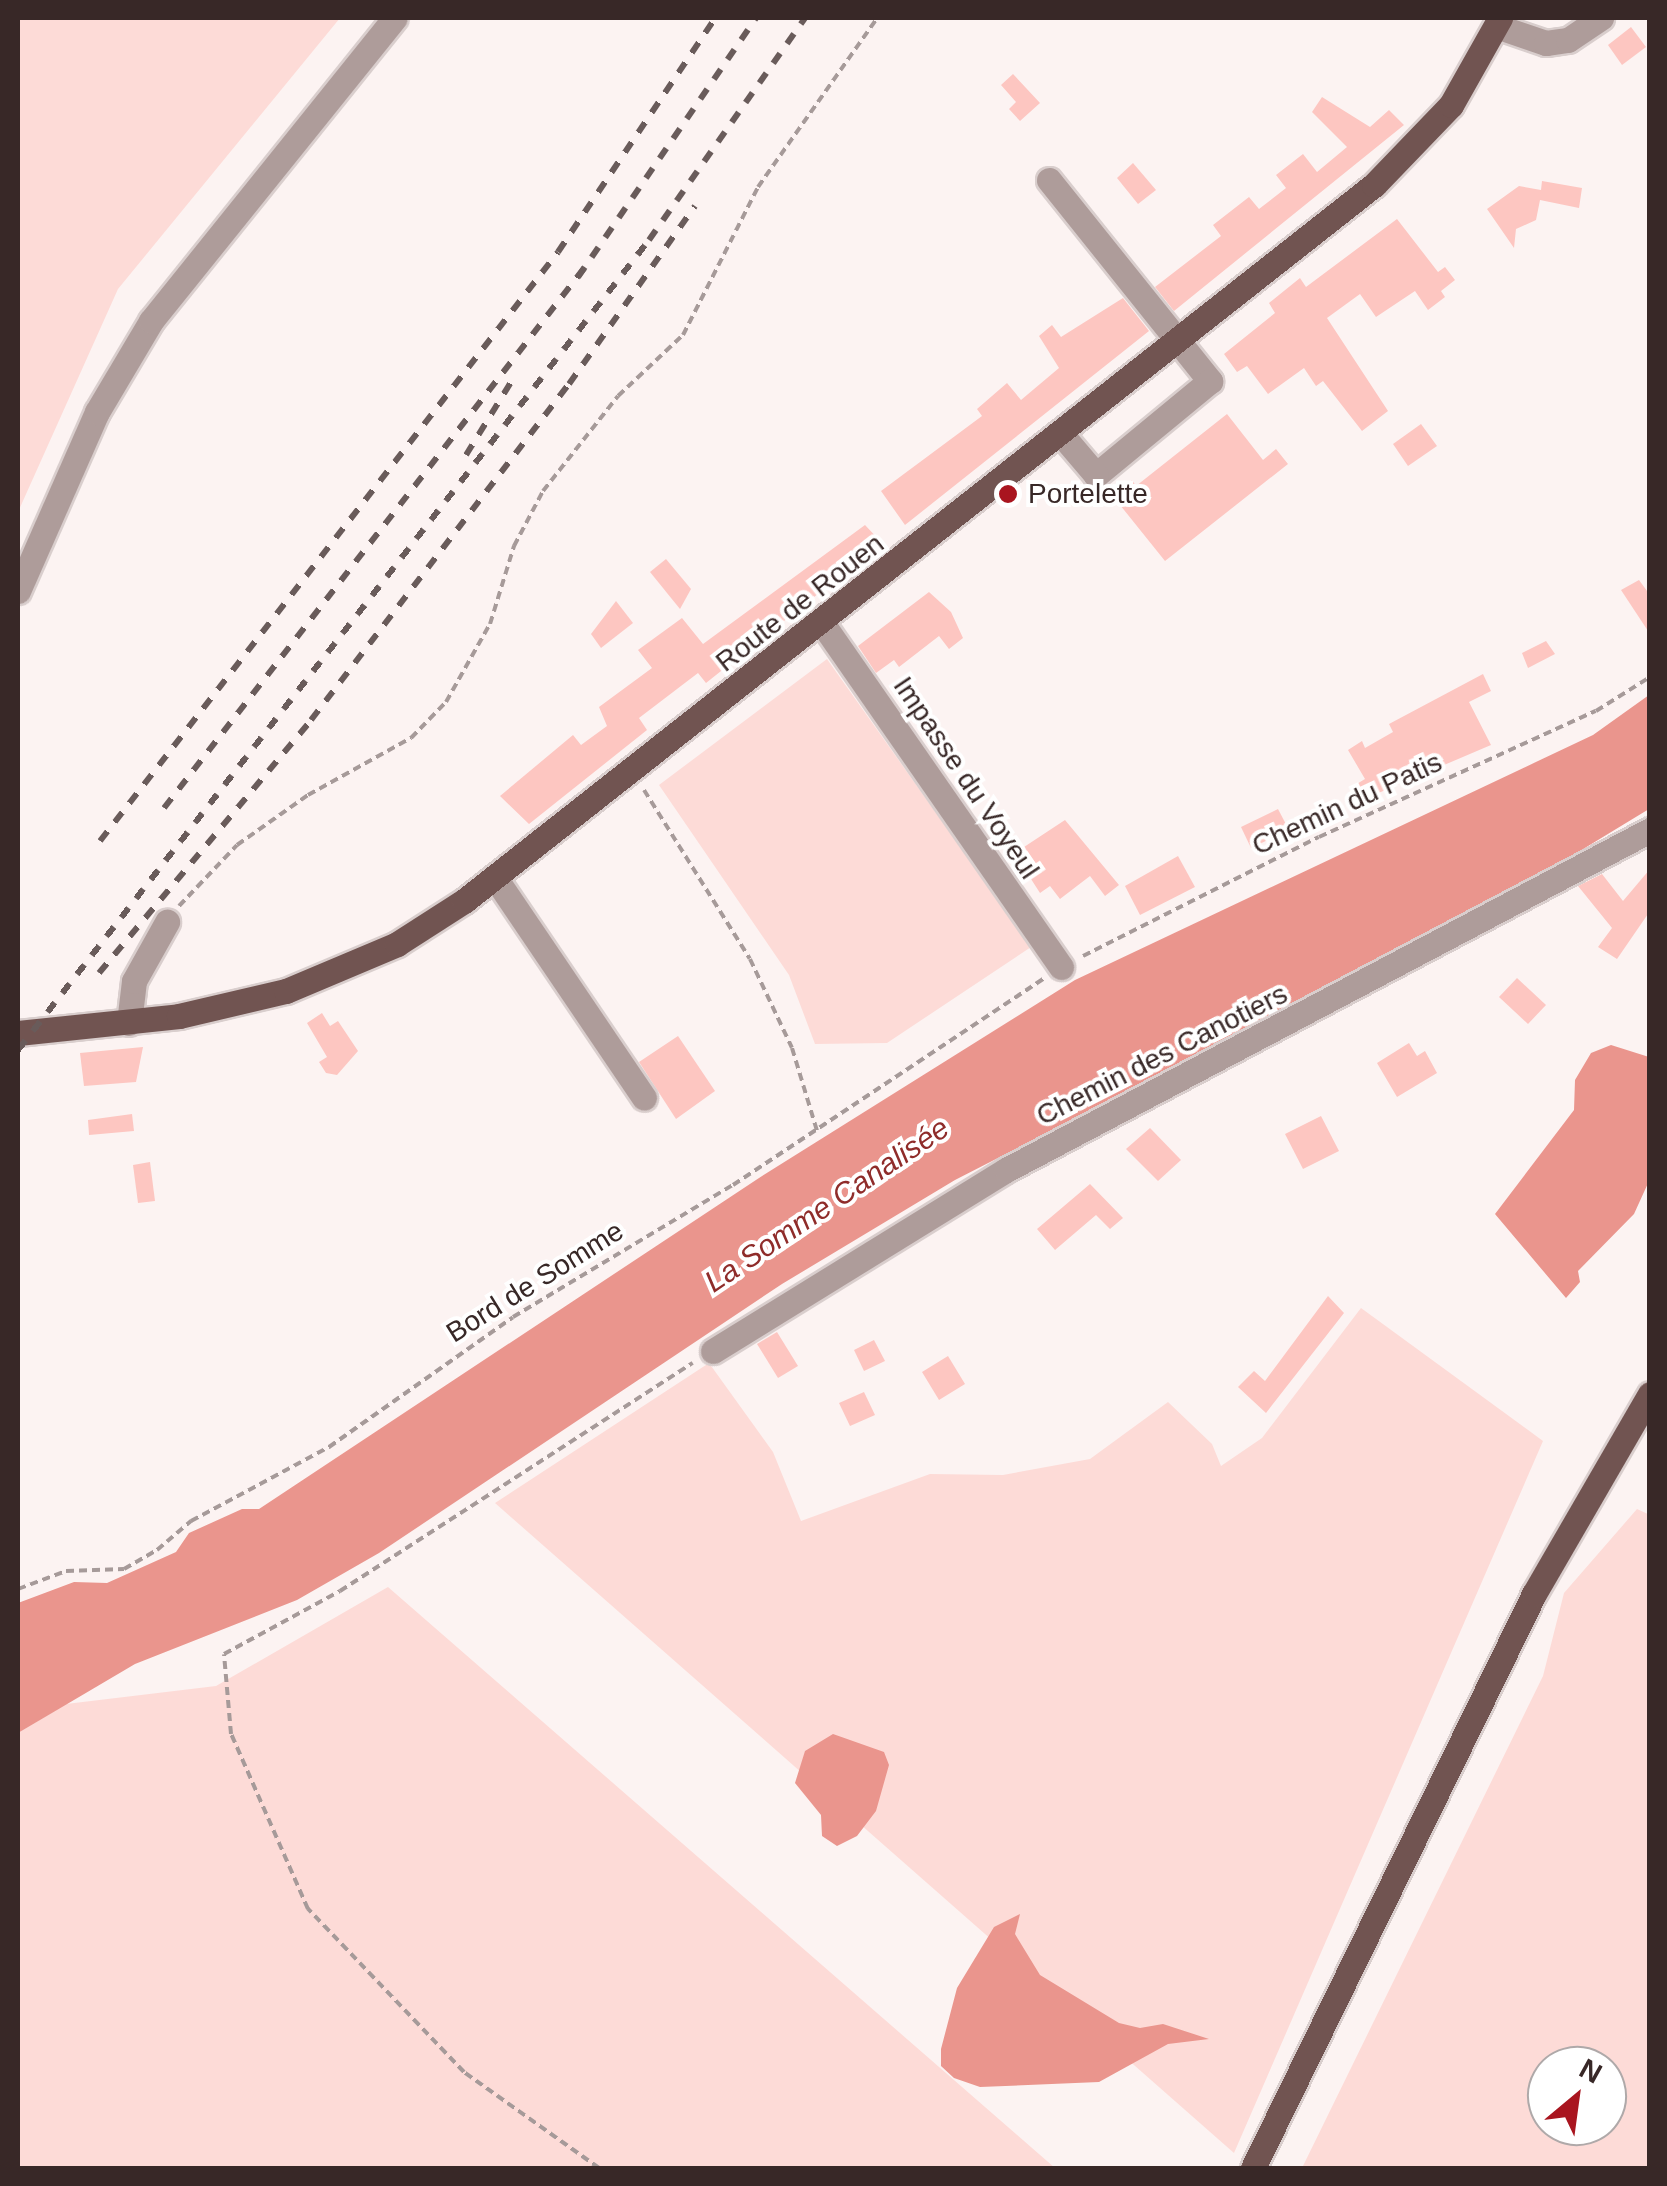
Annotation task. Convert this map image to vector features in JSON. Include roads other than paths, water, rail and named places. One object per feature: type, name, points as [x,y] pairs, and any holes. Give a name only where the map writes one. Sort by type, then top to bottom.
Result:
[{"type":"main road","name":"Route de Rouen","points":[[18,1033],[214,1010],[332,974],[411,936],[496,879],[1182,340],[1415,148],[1464,86],[1498,22]]},
{"type":"main road","points":[[1252,2168],[1534,1594],[1650,1394]]},
{"type":"street","points":[[19,582],[97,412],[151,321],[394,18]]},
{"type":"street","points":[[1498,22],[1546,43],[1568,40],[1601,18]]},
{"type":"street","points":[[1049,180],[1182,340],[1210,381],[1207,390],[1096,475],[1062,435]]},
{"type":"street","name":"Impasse du Voyeul","points":[[822,623],[1060,966]]},
{"type":"street","name":"Chemin des Canotiers","points":[[712,1350],[1006,1170],[1650,830]]},
{"type":"street","points":[[496,879],[644,1098]]},
{"type":"street","points":[[128,1023],[134,981],[167,922]]},
{"type":"water","name":"La Somme Canalisée","points":[[1649,695],[1649,809],[1478,913],[955,1180],[782,1284],[379,1553],[297,1600],[135,1664],[18,1733],[18,1603],[74,1582],[107,1583],[176,1552],[189,1533],[242,1509],[259,1509],[759,1178],[1075,980],[1593,735]]},
{"type":"water","points":[[1611,1045],[1649,1057],[1649,1181],[1634,1214],[1578,1271],[1580,1282],[1566,1298],[1495,1214],[1574,1110],[1575,1080],[1591,1053]]},
{"type":"water","points":[[833,1734],[884,1752],[889,1765],[876,1811],[857,1836],[837,1846],[822,1836],[821,1815],[795,1783],[805,1751]]},
{"type":"water","points":[[1020,1914],[1015,1934],[1040,1975],[1119,2023],[1140,2028],[1163,2024],[1209,2039],[1168,2044],[1099,2082],[980,2087],[954,2078],[941,2066],[941,2049],[957,1988],[994,1927]]},
{"type":"railway","points":[[100,841],[558,252],[715,18]]},
{"type":"railway","points":[[578,277],[756,18]]},
{"type":"railway","points":[[18,1050],[649,240],[805,18]]},
{"type":"railway","points":[[99,973],[311,720],[569,384],[695,206]]},
{"type":"railway","points":[[164,808],[585,267]]},
{"type":"railway","points":[[466,455],[516,374]]},
{"type":"place","name":"Portelette","points":[[1008,494]]}]
